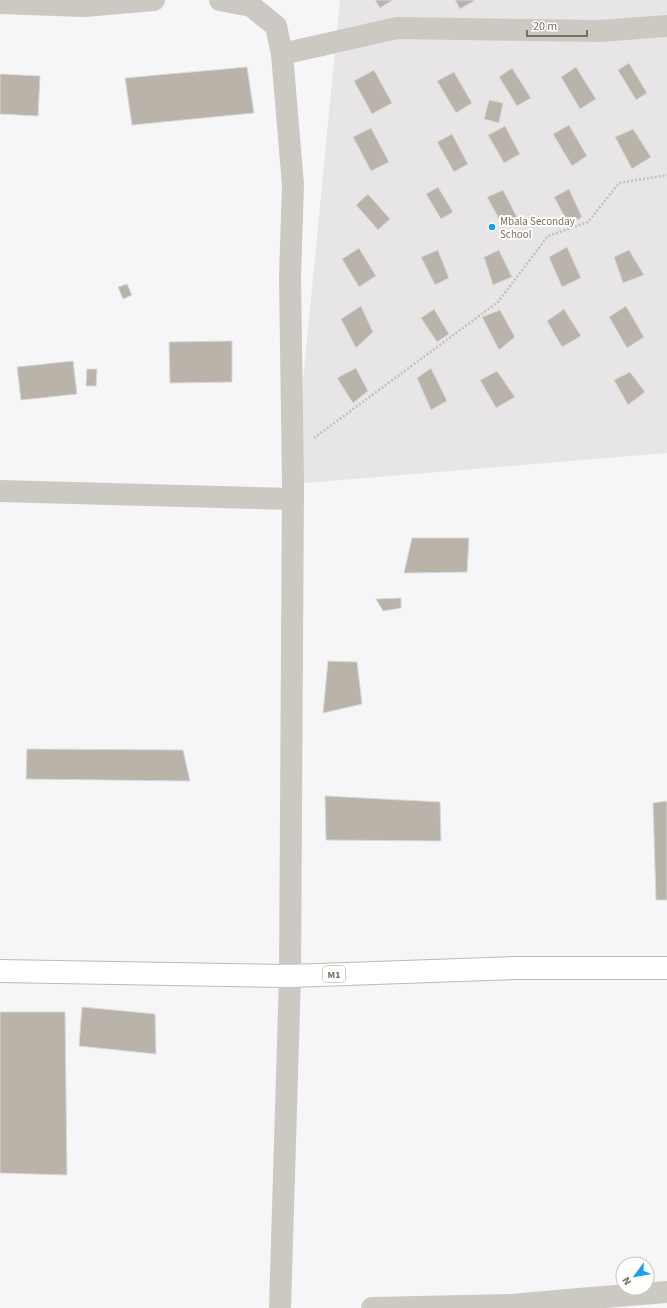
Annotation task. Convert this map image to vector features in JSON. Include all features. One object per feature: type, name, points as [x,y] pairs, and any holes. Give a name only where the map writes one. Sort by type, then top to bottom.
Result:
[{"type":"main road","name":"M1","points":[[0,971],[290,976],[514,968],[667,968]]},
{"type":"street","points":[[0,3],[84,6],[154,0]]},
{"type":"street","points":[[220,0],[251,6],[276,26],[282,54],[293,185],[290,276],[293,499],[290,976],[280,1308]]},
{"type":"street","points":[[282,54],[397,28],[600,31],[667,26]]},
{"type":"street","points":[[0,491],[293,499]]},
{"type":"street","points":[[372,1308],[580,1304],[667,1292]]},
{"type":"path","points":[[292,454],[498,302],[548,236],[588,222],[619,183],[667,175]]},
{"type":"shaded area","name":"Mbala Seconday School","points":[[340,0],[667,0],[667,453],[293,484]]},
{"type":"building","points":[[375,0],[393,0],[380,8]]},
{"type":"building","points":[[455,0],[474,0],[474,1],[460,9]]},
{"type":"building","points":[[629,63],[647,93],[636,100],[618,70]]},
{"type":"building","points":[[247,67],[254,113],[132,125],[125,78]]},
{"type":"building","points":[[576,67],[596,99],[580,109],[561,77]]},
{"type":"building","points":[[512,68],[531,98],[517,106],[499,77]]},
{"type":"building","points":[[374,70],[392,103],[372,114],[354,81]]},
{"type":"building","points":[[454,72],[472,103],[456,113],[437,81]]},
{"type":"building","points":[[0,74],[40,76],[38,116],[0,114]]},
{"type":"building","points":[[489,100],[503,103],[499,123],[484,119]]},
{"type":"building","points":[[569,125],[587,156],[572,166],[553,134]]},
{"type":"building","points":[[505,126],[520,154],[504,163],[488,135]]},
{"type":"building","points":[[371,128],[389,162],[371,171],[353,137]]},
{"type":"building","points":[[633,129],[651,157],[632,169],[615,137]]},
{"type":"building","points":[[452,134],[468,164],[454,172],[437,142]]},
{"type":"building","points":[[438,187],[453,212],[441,219],[426,194]]},
{"type":"building","points":[[569,189],[582,217],[569,225],[554,197]]},
{"type":"building","points":[[503,190],[518,219],[503,226],[487,197]]},
{"type":"building","points":[[368,194],[390,219],[378,230],[356,205]]},
{"type":"building","points":[[567,247],[581,278],[562,287],[549,257]]},
{"type":"building","points":[[359,248],[376,276],[359,287],[342,259]]},
{"type":"building","points":[[438,250],[449,278],[435,285],[421,257]]},
{"type":"building","points":[[499,250],[512,277],[493,285],[484,257]]},
{"type":"building","points":[[629,250],[644,275],[623,283],[614,257]]},
{"type":"building","points":[[127,284],[132,295],[123,299],[118,287]]},
{"type":"building","points":[[361,306],[373,332],[356,348],[341,319]]},
{"type":"building","points":[[626,306],[644,337],[627,348],[609,317]]},
{"type":"building","points":[[434,309],[449,334],[437,342],[421,318]]},
{"type":"building","points":[[564,309],[581,336],[562,347],[547,321]]},
{"type":"building","points":[[500,310],[515,337],[499,350],[482,317]]},
{"type":"building","points":[[232,341],[232,382],[170,383],[169,342]]},
{"type":"building","points":[[73,361],[77,394],[21,400],[17,367]]},
{"type":"building","points":[[356,368],[368,391],[353,403],[337,378]]},
{"type":"building","points":[[431,368],[447,401],[431,410],[417,378]]},
{"type":"building","points":[[87,369],[97,369],[96,386],[86,386]]},
{"type":"building","points":[[497,371],[515,397],[496,408],[480,380]]},
{"type":"building","points":[[630,372],[645,392],[628,405],[614,380]]},
{"type":"building","points":[[412,538],[469,538],[467,572],[404,573]]},
{"type":"building","points":[[401,598],[401,608],[383,611],[376,599]]},
{"type":"building","points":[[328,661],[357,662],[362,704],[323,713]]},
{"type":"building","points":[[27,749],[183,750],[190,781],[26,779]]},
{"type":"building","points":[[325,796],[440,802],[441,841],[326,840]]},
{"type":"building","points":[[667,801],[667,900],[656,900],[653,803]]},
{"type":"building","points":[[82,1007],[155,1014],[156,1054],[79,1046]]},
{"type":"building","points":[[0,1012],[65,1012],[67,1175],[0,1173]]},
{"type":"place","name":"Mbala Seconday School","points":[[492,227]]}]
